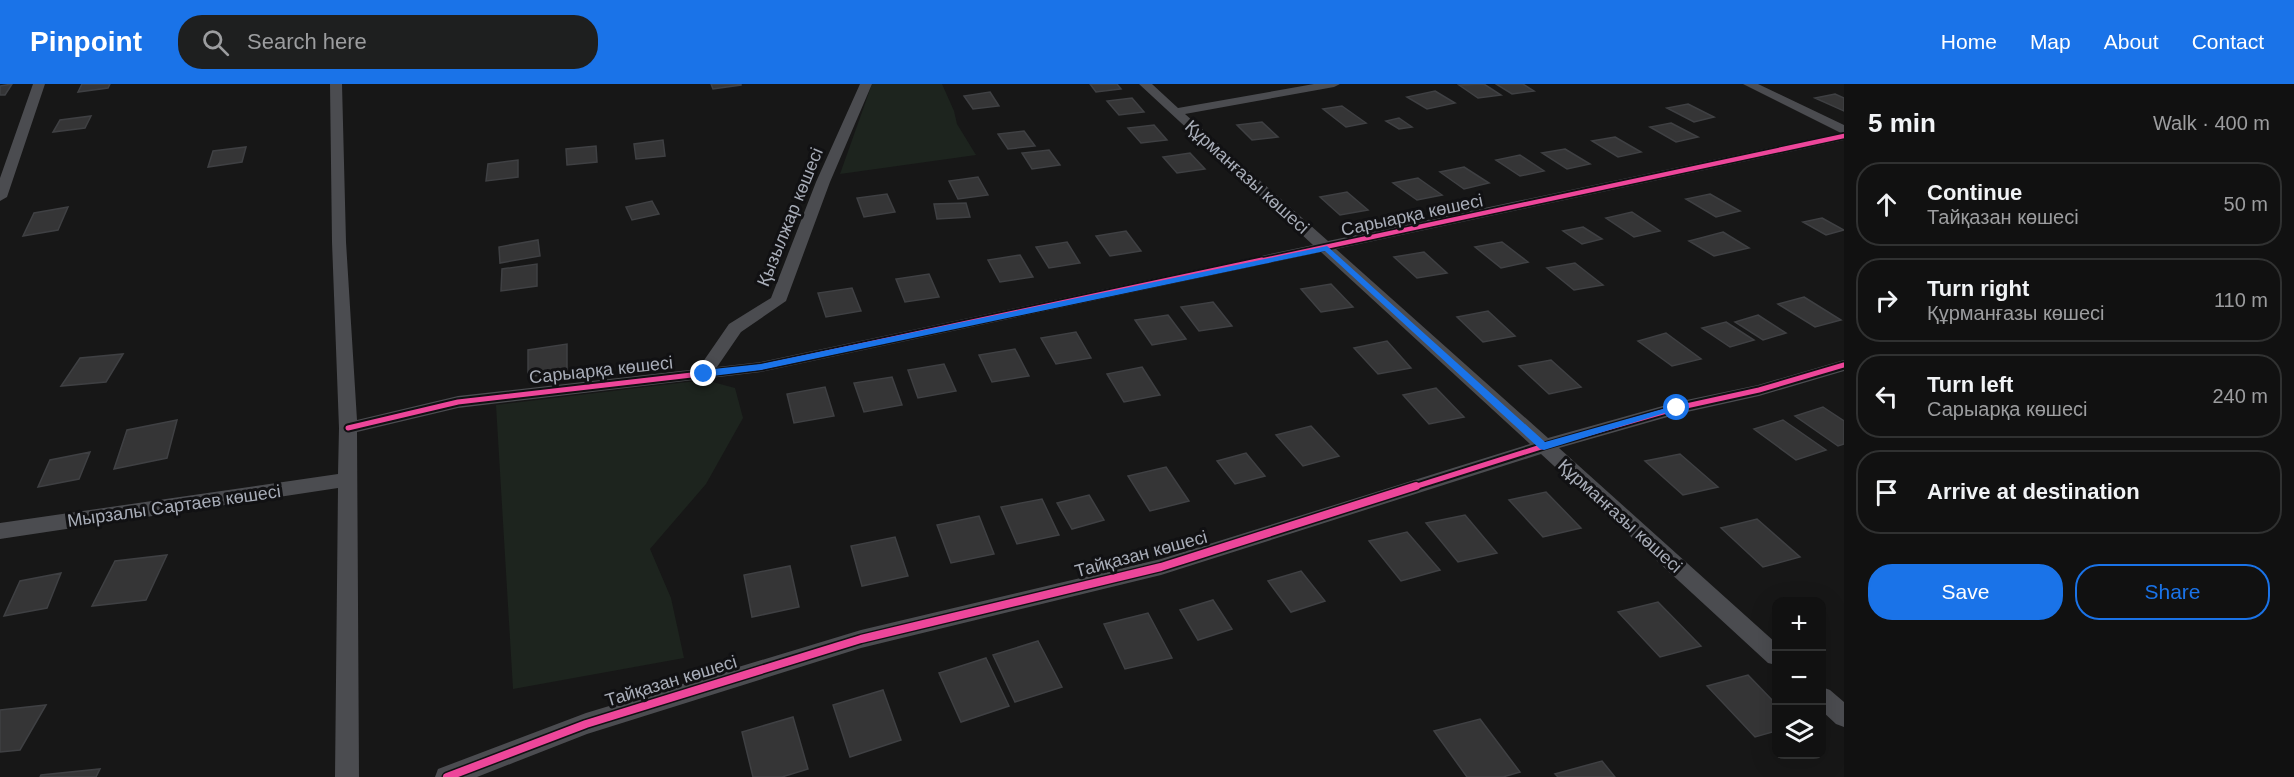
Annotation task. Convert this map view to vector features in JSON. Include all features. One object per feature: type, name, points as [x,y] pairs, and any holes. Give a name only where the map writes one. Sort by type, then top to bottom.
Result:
[{"type":"street","points":[[0,198],[39,84]]},
{"type":"street","points":[[336,84],[339,242],[348,428],[347,777]]},
{"type":"street","name":"Қызылжар көшесі","points":[[704,374],[735,328],[778,301],[823,182],[866,84]]},
{"type":"street","name":"Құрманғазы көшесі","points":[[1145,84],[1772,652]]},
{"type":"street","points":[[1176,112],[1334,84]]},
{"type":"street","points":[[1749,84],[1844,130]]},
{"type":"street","name":"Сарыарқа көшесі","points":[[348,428],[458,402],[761,367],[1844,136]]},
{"type":"street","name":"Тайқазан көшесі","points":[[447,777],[586,724],[861,639],[1161,567],[1544,446],[1677,408],[1760,390],[1844,365]]},
{"type":"street","name":"Мырзалы Сартаев көшесі","points":[[0,531],[347,480]]},
{"type":"street","points":[[1826,701],[1844,717]]},
{"type":"shaded area","points":[[872,84],[942,84],[957,124],[976,155],[840,174]]},
{"type":"shaded area","points":[[705,380],[735,388],[743,418],[706,484],[650,549],[671,598],[684,658],[513,689],[496,405]]},
{"type":"building","points":[[12,84],[5,95],[0,95],[0,86]]},
{"type":"building","points":[[82,84],[110,84],[108,88],[78,92]]},
{"type":"building","points":[[711,84],[741,84],[741,85],[713,89]]},
{"type":"building","points":[[1090,84],[1117,84],[1121,89],[1096,92]]},
{"type":"building","points":[[1484,84],[1501,95],[1478,98],[1459,85]]},
{"type":"building","points":[[1496,84],[1523,84],[1534,91],[1512,94]]},
{"type":"building","points":[[1435,91],[1455,103],[1427,109],[1407,97]]},
{"type":"building","points":[[990,92],[999,106],[973,109],[964,96]]},
{"type":"building","points":[[1835,94],[1844,98],[1844,111],[1815,98]]},
{"type":"building","points":[[1132,98],[1144,112],[1119,115],[1107,101]]},
{"type":"building","points":[[1688,104],[1714,117],[1694,122],[1667,108]]},
{"type":"building","points":[[1342,106],[1366,123],[1346,127],[1323,109]]},
{"type":"building","points":[[91,116],[85,128],[53,132],[60,120]]},
{"type":"building","points":[[1399,118],[1412,127],[1399,129],[1386,121]]},
{"type":"building","points":[[1262,122],[1278,137],[1252,140],[1237,125]]},
{"type":"building","points":[[1671,123],[1698,137],[1676,142],[1650,127]]},
{"type":"building","points":[[1154,125],[1167,140],[1141,143],[1128,128]]},
{"type":"building","points":[[1024,131],[1035,146],[1008,149],[998,134]]},
{"type":"building","points":[[1615,137],[1641,152],[1618,157],[1592,141]]},
{"type":"building","points":[[663,140],[665,156],[636,159],[634,144]]},
{"type":"building","points":[[596,146],[597,162],[567,165],[566,149]]},
{"type":"building","points":[[246,147],[242,162],[208,167],[213,151]]},
{"type":"building","points":[[1565,149],[1590,164],[1567,169],[1542,153]]},
{"type":"building","points":[[1049,150],[1060,165],[1032,169],[1022,153]]},
{"type":"building","points":[[1190,153],[1205,169],[1177,173],[1163,157]]},
{"type":"building","points":[[1520,155],[1544,171],[1520,176],[1496,160]]},
{"type":"building","points":[[518,160],[518,177],[486,181],[488,164]]},
{"type":"building","points":[[1464,167],[1489,183],[1464,189],[1440,172]]},
{"type":"building","points":[[978,177],[988,195],[958,199],[949,181]]},
{"type":"building","points":[[1418,178],[1442,195],[1417,200],[1393,183]]},
{"type":"building","points":[[1347,192],[1368,210],[1340,215],[1320,197]]},
{"type":"building","points":[[887,194],[895,212],[864,217],[857,198]]},
{"type":"building","points":[[1710,194],[1740,211],[1716,217],[1686,199]]},
{"type":"building","points":[[652,201],[659,214],[632,220],[626,207]]},
{"type":"building","points":[[966,203],[970,217],[937,219],[934,204]]},
{"type":"building","points":[[68,207],[58,230],[23,236],[34,213]]},
{"type":"building","points":[[1632,212],[1660,231],[1634,237],[1606,218]]},
{"type":"building","points":[[1822,218],[1844,230],[1826,235],[1803,222]]},
{"type":"building","points":[[1583,227],[1602,239],[1582,244],[1563,231]]},
{"type":"building","points":[[1126,231],[1141,251],[1110,256],[1096,236]]},
{"type":"building","points":[[1723,232],[1749,248],[1714,256],[1689,241]]},
{"type":"building","points":[[538,240],[540,256],[500,263],[499,247]]},
{"type":"building","points":[[1067,242],[1080,263],[1049,268],[1036,247]]},
{"type":"building","points":[[1502,242],[1528,262],[1501,268],[1475,247]]},
{"type":"building","points":[[1424,252],[1447,273],[1417,278],[1394,257]]},
{"type":"building","points":[[1020,255],[1033,277],[1000,282],[988,260]]},
{"type":"building","points":[[1575,263],[1603,285],[1574,290],[1547,268]]},
{"type":"building","points":[[537,264],[537,286],[501,291],[502,269]]},
{"type":"building","points":[[929,274],[939,297],[905,302],[896,279]]},
{"type":"building","points":[[1331,284],[1353,307],[1321,312],[1301,289]]},
{"type":"building","points":[[852,288],[861,311],[826,317],[818,293]]},
{"type":"building","points":[[1804,297],[1841,320],[1815,327],[1778,304]]},
{"type":"building","points":[[1213,302],[1232,326],[1199,331],[1181,307]]},
{"type":"building","points":[[1488,311],[1515,336],[1483,342],[1457,317]]},
{"type":"building","points":[[1168,315],[1186,339],[1152,345],[1135,320]]},
{"type":"building","points":[[1758,315],[1786,333],[1763,340],[1735,322]]},
{"type":"building","points":[[1726,322],[1754,340],[1730,347],[1702,328]]},
{"type":"building","points":[[1076,332],[1091,358],[1056,364],[1041,338]]},
{"type":"building","points":[[1666,333],[1701,359],[1672,366],[1638,341]]},
{"type":"building","points":[[1387,341],[1411,368],[1378,374],[1354,348]]},
{"type":"building","points":[[567,344],[567,370],[528,377],[528,350]]},
{"type":"building","points":[[1015,349],[1029,376],[992,382],[979,355]]},
{"type":"building","points":[[123,354],[106,382],[61,386],[80,358]]},
{"type":"building","points":[[1551,360],[1581,387],[1549,394],[1519,366]]},
{"type":"building","points":[[944,364],[956,391],[918,398],[908,370]]},
{"type":"building","points":[[1142,367],[1160,395],[1124,402],[1107,374]]},
{"type":"building","points":[[892,377],[902,405],[864,412],[854,383]]},
{"type":"building","points":[[825,387],[834,416],[794,423],[787,394]]},
{"type":"building","points":[[1436,388],[1464,417],[1429,424],[1403,395]]},
{"type":"building","points":[[1823,407],[1844,421],[1844,444],[1838,446],[1795,416]]},
{"type":"building","points":[[177,420],[167,458],[114,469],[127,430]]},
{"type":"building","points":[[1783,420],[1826,450],[1796,460],[1754,429]]},
{"type":"building","points":[[1311,426],[1339,456],[1303,466],[1276,435]]},
{"type":"building","points":[[90,452],[79,479],[38,487],[50,460]]},
{"type":"building","points":[[1246,453],[1265,476],[1235,484],[1217,461]]},
{"type":"building","points":[[1680,454],[1718,487],[1683,495],[1645,461]]},
{"type":"building","points":[[1166,467],[1189,501],[1150,511],[1128,476]]},
{"type":"building","points":[[1546,492],[1581,528],[1543,537],[1509,500]]},
{"type":"building","points":[[1089,495],[1104,520],[1072,529],[1057,503]]},
{"type":"building","points":[[1042,499],[1059,535],[1017,544],[1001,507]]},
{"type":"building","points":[[1465,515],[1497,553],[1458,562],[1426,523]]},
{"type":"building","points":[[979,516],[994,554],[951,563],[937,525]]},
{"type":"building","points":[[1757,519],[1800,557],[1763,567],[1721,528]]},
{"type":"building","points":[[1407,532],[1440,570],[1401,581],[1369,541]]},
{"type":"building","points":[[895,537],[908,576],[862,586],[851,546]]},
{"type":"building","points":[[167,555],[146,600],[92,606],[115,561]]},
{"type":"building","points":[[790,566],[799,607],[752,617],[744,575]]},
{"type":"building","points":[[1301,571],[1325,601],[1291,612],[1268,581]]},
{"type":"building","points":[[61,573],[47,608],[4,616],[20,581]]},
{"type":"building","points":[[1213,600],[1232,629],[1198,640],[1180,610]]},
{"type":"building","points":[[1658,602],[1701,646],[1660,657],[1618,612]]},
{"type":"building","points":[[1148,613],[1172,658],[1125,669],[1104,624]]},
{"type":"building","points":[[1038,641],[1062,687],[1015,702],[993,655]]},
{"type":"building","points":[[986,658],[1009,706],[961,722],[939,673]]},
{"type":"building","points":[[1748,675],[1772,700],[1772,732],[1755,737],[1707,686]]},
{"type":"building","points":[[883,690],[901,740],[850,757],[833,705]]},
{"type":"building","points":[[46,705],[20,750],[0,752],[0,710]]},
{"type":"building","points":[[793,717],[808,769],[782,777],[753,777],[742,732]]},
{"type":"building","points":[[1480,719],[1520,772],[1503,777],[1467,777],[1434,731]]},
{"type":"building","points":[[1602,761],[1615,777],[1558,777],[1555,774]]},
{"type":"building","points":[[100,769],[96,777],[40,777],[41,775]]},
{"type":"cycle path","points":[[348,428],[458,402],[761,367],[1844,136]]},
{"type":"cycle path","points":[[447,777],[586,724],[861,639],[1161,567],[1544,446],[1677,408],[1759,390],[1844,365]]},
{"type":"route","points":[[704,374],[761,367],[1327,248],[1544,446],[1677,408]]}]
